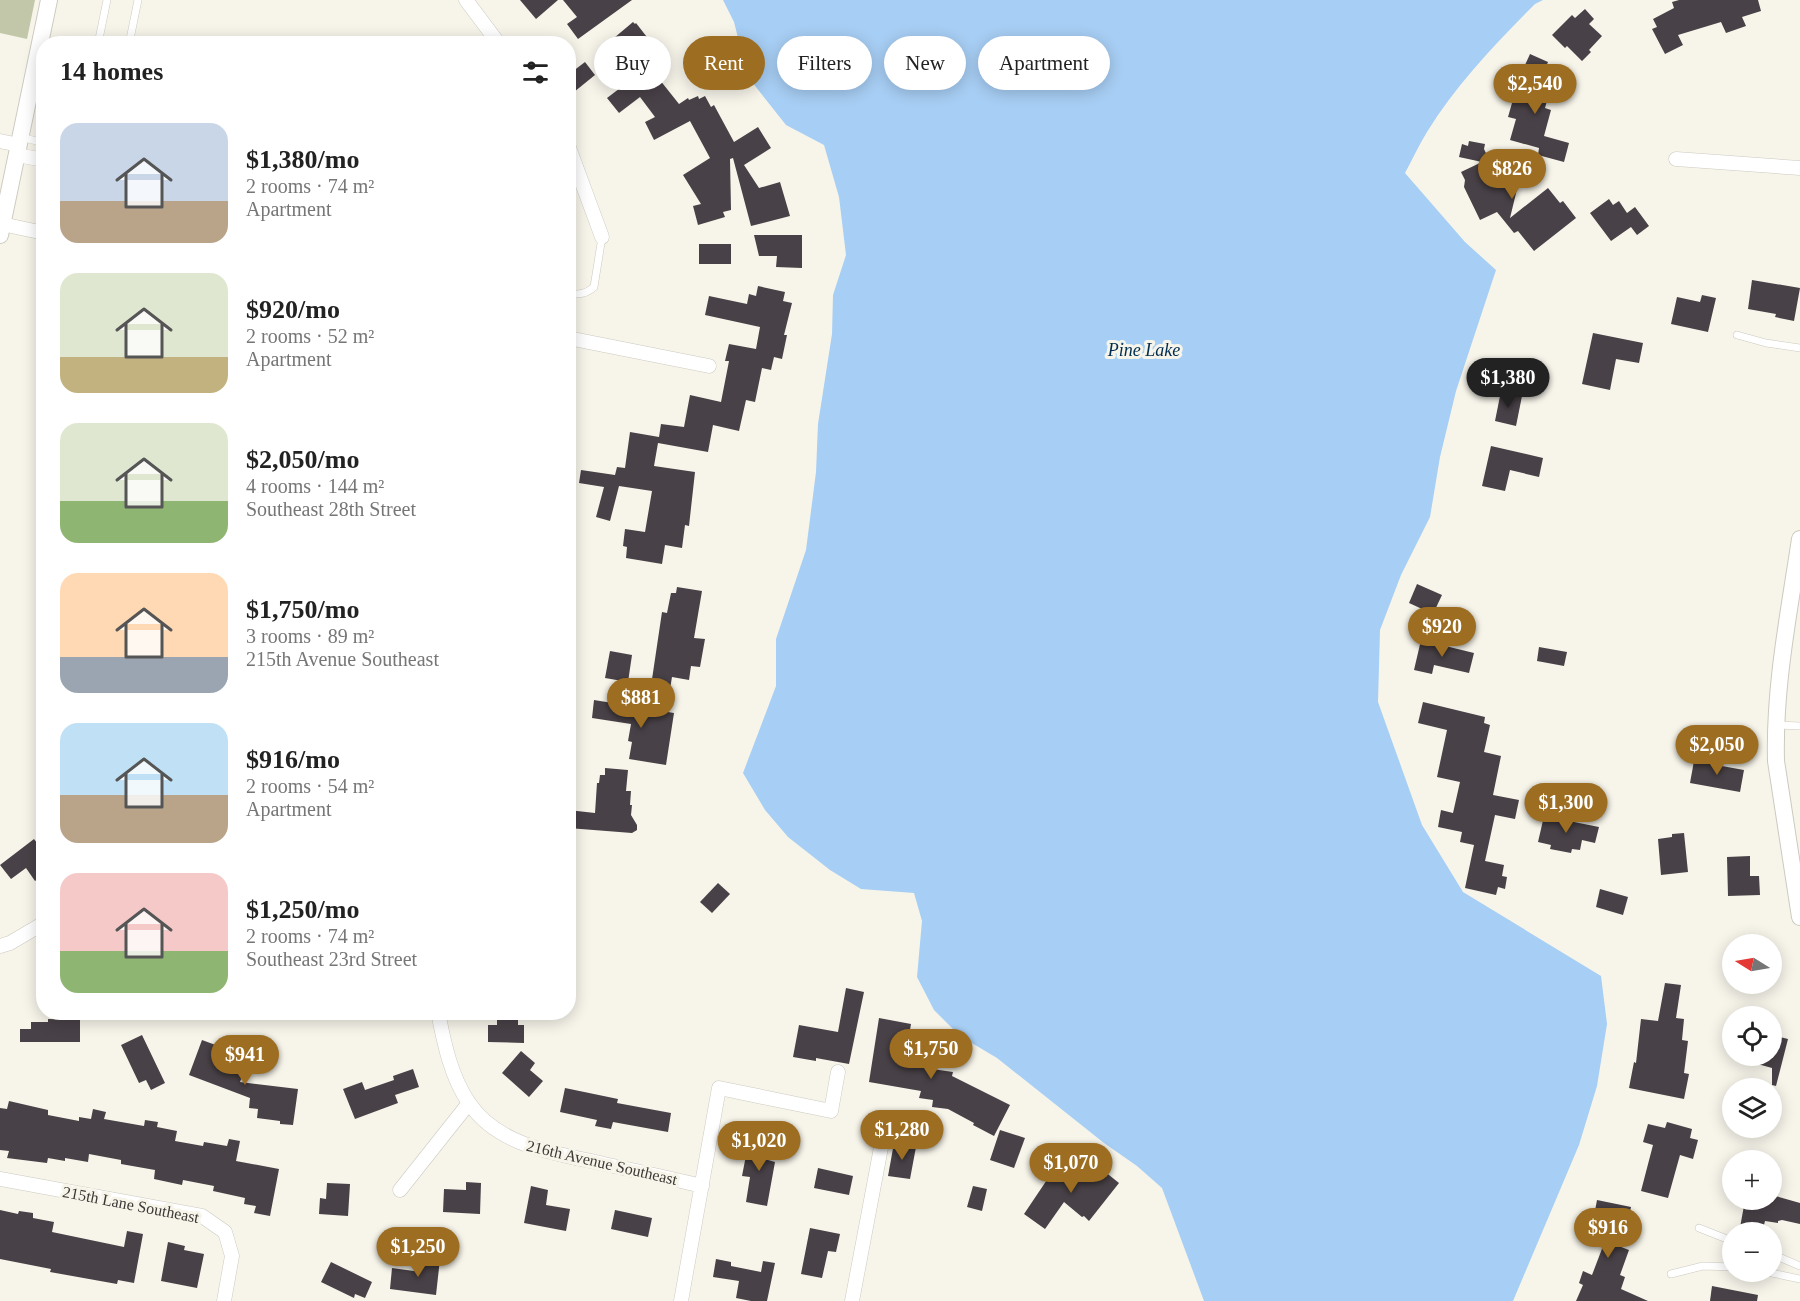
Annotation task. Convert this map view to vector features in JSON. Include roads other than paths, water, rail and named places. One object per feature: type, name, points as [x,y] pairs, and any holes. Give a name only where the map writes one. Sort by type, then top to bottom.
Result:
[{"type":"street","points":[[42,36],[49,0]]},
{"type":"street","points":[[466,0],[493,36]]},
{"type":"street","points":[[36,63],[1,229],[36,232]]},
{"type":"street","points":[[0,141],[19,146],[36,156]]},
{"type":"street","points":[[1676,159],[1800,168]]},
{"type":"street","points":[[576,167],[602,237]]},
{"type":"street","points":[[576,340],[709,366]]},
{"type":"street","points":[[1800,539],[1780,664],[1776,725],[1776,761],[1800,917]]},
{"type":"street","points":[[0,946],[10,943],[36,928]]},
{"type":"street","name":"216th Avenue Southeast","points":[[440,1020],[456,1079],[469,1103],[493,1128],[531,1148],[702,1186]]},
{"type":"street","points":[[681,1301],[719,1088],[831,1111],[838,1072]]},
{"type":"street","points":[[400,1190],[469,1103]]},
{"type":"street","points":[[852,1301],[883,1137]]},
{"type":"street","name":"215th Lane Southeast","points":[[0,1179],[202,1216],[225,1232],[232,1256],[224,1301]]},
{"type":"lane","points":[[100,36],[107,0]]},
{"type":"lane","points":[[131,36],[138,0]]},
{"type":"lane","points":[[19,146],[36,144]]},
{"type":"lane","points":[[576,294],[587,292],[594,287],[602,237]]},
{"type":"lane","points":[[1737,335],[1766,343],[1800,348]]},
{"type":"lane","points":[[1776,725],[1800,726]]},
{"type":"lane","points":[[1699,1228],[1722,1237]]},
{"type":"lane","points":[[1782,1258],[1800,1266]]},
{"type":"lane","points":[[1671,1274],[1703,1266],[1722,1267]]},
{"type":"lane","points":[[1782,1275],[1800,1279]]},
{"type":"water","name":"Pine Lake","points":[[723,0],[1543,0],[1535,4],[1520,19],[1464,81],[1427,132],[1405,173],[1465,242],[1496,270],[1456,391],[1440,457],[1430,517],[1401,575],[1380,630],[1378,702],[1422,825],[1463,892],[1601,976],[1607,1024],[1597,1086],[1579,1145],[1513,1301],[1204,1301],[1162,1188],[1137,1166],[1104,1143],[997,1058],[960,1036],[934,1010],[917,977],[922,921],[914,893],[861,889],[830,870],[788,837],[765,810],[743,773],[776,686],[776,639],[806,550],[816,472],[818,424],[832,334],[833,295],[846,255],[839,197],[824,145],[786,125],[758,90],[765,90],[765,36],[738,36],[734,22]]}]
